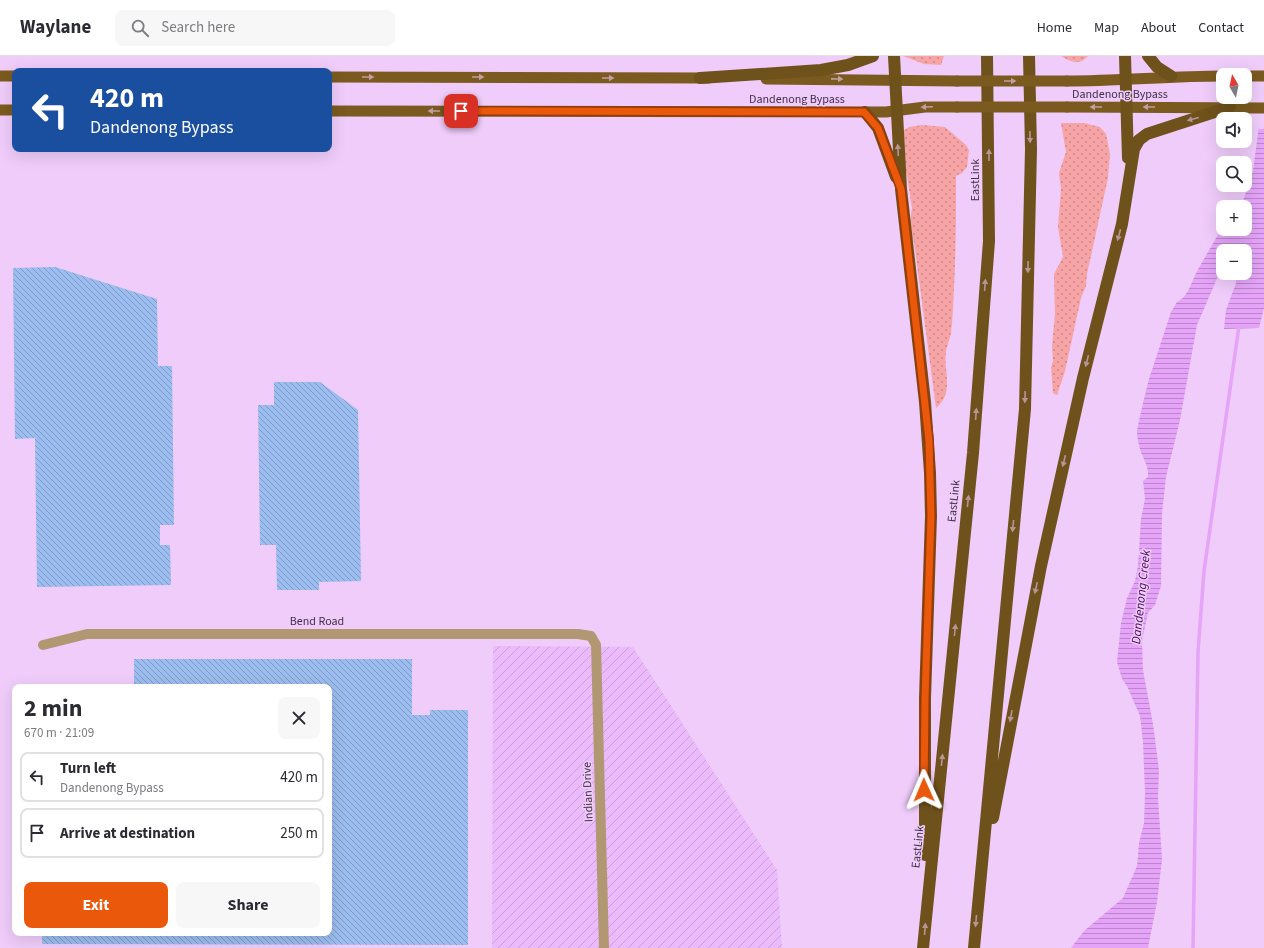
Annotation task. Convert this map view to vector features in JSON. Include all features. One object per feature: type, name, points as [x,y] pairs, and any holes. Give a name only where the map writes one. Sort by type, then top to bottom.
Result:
[{"type":"highway","points":[[700,78],[822,70],[848,65],[873,56]]},
{"type":"highway","points":[[894,56],[901,189],[925,402],[930,473],[931,516],[924,775],[926,910]]},
{"type":"highway","name":"EastLink","points":[[923,948],[973,453],[988,249],[987,56]]},
{"type":"highway","points":[[974,948],[1025,410],[1031,149],[1029,56]]},
{"type":"highway","points":[[1125,56],[1128,134],[1127,197]]},
{"type":"highway","points":[[1148,56],[1157,67],[1171,76]]},
{"type":"highway","points":[[0,76],[12,76]]},
{"type":"highway","name":"Dandenong Bypass","points":[[332,77],[1067,81],[1171,76],[1216,76]]},
{"type":"highway","points":[[1252,76],[1264,76]]},
{"type":"highway","name":"Dandenong Bypass","points":[[332,111],[864,112],[897,111],[924,107],[1264,108]]},
{"type":"highway","points":[[979,894],[1039,573],[1083,378],[1122,224],[1134,149],[1139,140],[1158,129],[1230,108]]},
{"type":"highway","points":[[0,110],[12,110]]},
{"type":"highway","points":[[864,112],[878,128],[901,189]]},
{"type":"street","name":"Bend Road","points":[[43,645],[87,634],[578,634],[591,636]]},
{"type":"street","name":"Indian Drive","points":[[591,636],[596,645],[604,948]]},
{"type":"shaded area","points":[[903,56],[944,56],[941,65],[924,64]]},
{"type":"shaded area","points":[[1061,56],[1088,56],[1082,61],[1075,62]]},
{"type":"shaded area","points":[[1061,123],[1084,123],[1100,127],[1106,134],[1110,154],[1108,178],[1087,274],[1086,286],[1081,298],[1065,371],[1057,395],[1053,393],[1051,367],[1053,361],[1052,346],[1055,314],[1054,274],[1063,257],[1058,227],[1061,189],[1059,173],[1066,152]]},
{"type":"shaded area","points":[[922,125],[945,127],[966,145],[969,150],[967,167],[962,173],[956,176],[955,273],[952,327],[945,359],[947,389],[942,402],[936,408],[914,242],[909,228],[912,208],[907,176],[902,164],[903,131],[909,127]]},
{"type":"shaded area","points":[[493,646],[633,647],[777,870],[782,948],[492,948]]},
{"type":"water","points":[[1264,88],[1264,308],[1259,328],[1224,329],[1226,310],[1236,280],[1252,280],[1252,244],[1216,244],[1216,280],[1197,325],[1180,420],[1166,477],[1162,514],[1161,586],[1155,605],[1148,613],[1142,640],[1143,670],[1153,724],[1159,770],[1158,797],[1162,860],[1157,902],[1148,948],[1071,948],[1084,931],[1123,898],[1137,866],[1139,843],[1144,823],[1145,793],[1143,742],[1140,716],[1127,686],[1122,679],[1117,662],[1121,623],[1127,598],[1135,581],[1138,566],[1141,519],[1145,499],[1143,481],[1148,477],[1147,468],[1137,436],[1141,412],[1150,376],[1171,312],[1177,302],[1183,298],[1188,291],[1197,271],[1217,236],[1252,236],[1252,200],[1243,200],[1246,192],[1252,192],[1253,171]]},
{"type":"pier","points":[[1264,86],[1264,129],[1257,129],[1262,87]]},
{"type":"building","points":[[55,267],[157,299],[158,366],[172,366],[174,525],[160,525],[160,545],[170,545],[171,585],[37,587],[35,438],[15,439],[13,268]]},
{"type":"building","points":[[274,382],[320,382],[358,410],[361,581],[319,582],[319,590],[277,590],[276,545],[260,545],[258,405],[274,405]]},
{"type":"building","points":[[134,659],[412,659],[412,715],[430,715],[430,710],[468,710],[468,945],[42,944],[42,936],[332,936],[332,684],[134,684]]},
{"type":"waterway","name":"Dandenong Creek","points":[[1193,948],[1198,652],[1204,571],[1239,326]]},
{"type":"route","points":[[461,111],[864,112],[878,128],[901,189],[929,441],[931,516],[925,698],[924,790]]}]
